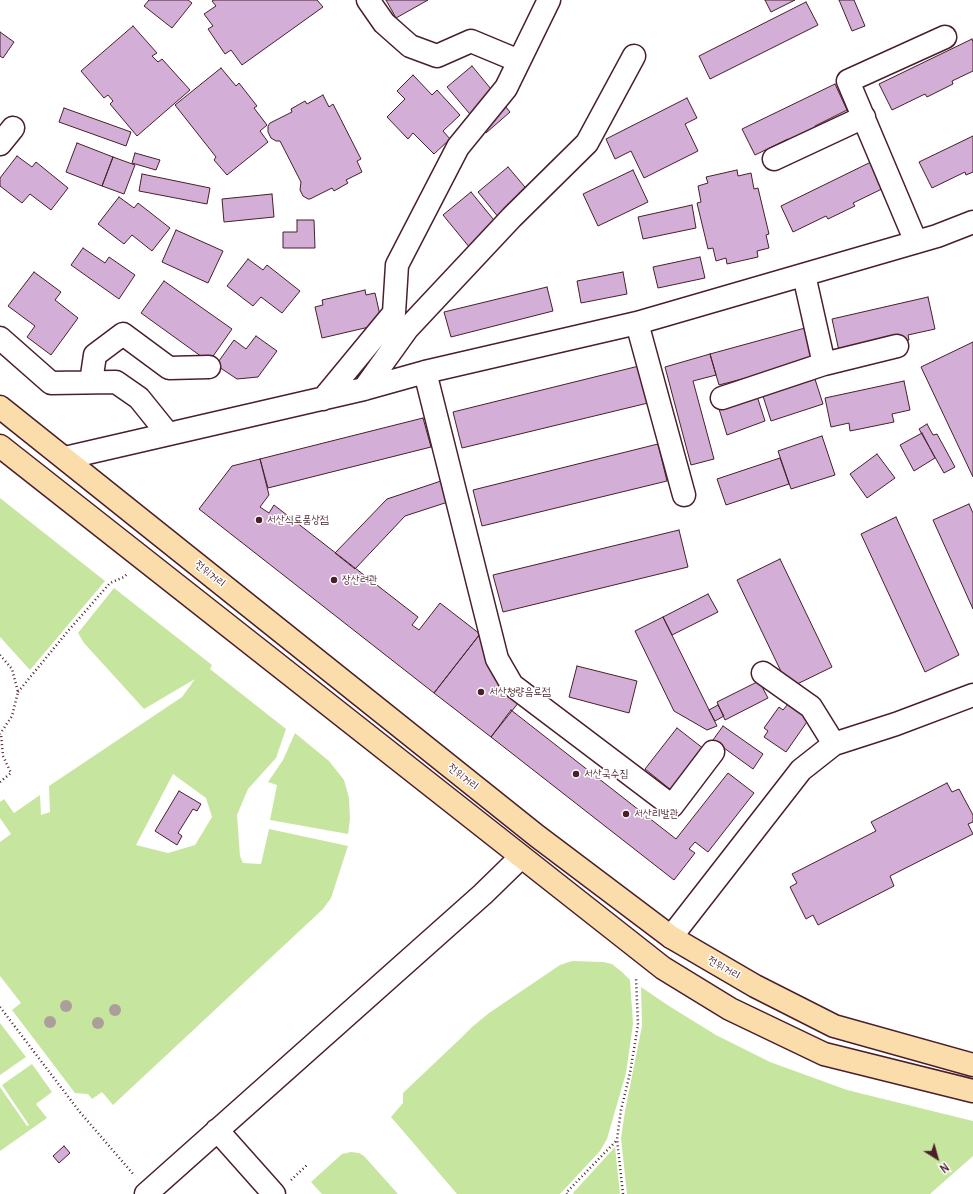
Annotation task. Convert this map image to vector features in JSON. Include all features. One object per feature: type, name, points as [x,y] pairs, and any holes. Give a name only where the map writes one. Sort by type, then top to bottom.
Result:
[{"type":"main road","name":"전위거리","points":[[0,407],[531,831],[670,937],[755,986],[834,1026],[973,1065]]},
{"type":"main road","points":[[0,446],[663,968],[730,1009],[824,1054],[973,1092]]},
{"type":"street","points":[[368,0],[384,23],[410,46],[437,56],[472,41],[519,61]]},
{"type":"street","points":[[323,399],[394,313],[397,265],[458,147],[506,88],[549,0]]},
{"type":"street","points":[[916,242],[848,80],[946,37]]},
{"type":"street","points":[[364,390],[407,328],[512,216],[587,144],[634,56]]},
{"type":"street","points":[[774,159],[864,118]]},
{"type":"street","points":[[65,458],[364,390],[425,372],[637,323],[937,236],[973,222]]},
{"type":"street","points":[[804,275],[824,364]]},
{"type":"street","points":[[637,323],[684,496]]},
{"type":"street","points":[[91,382],[95,355],[123,334],[169,368],[210,367]]},
{"type":"street","points":[[0,338],[51,383],[116,382],[139,398],[168,434]]},
{"type":"street","points":[[722,398],[824,364],[897,346]]},
{"type":"street","points":[[425,372],[497,659],[512,685],[672,806],[713,752]]},
{"type":"street","points":[[763,673],[811,707],[834,744]]},
{"type":"street","points":[[670,937],[801,770],[834,744],[896,724],[973,695]]},
{"type":"street","points":[[147,1193],[483,894],[521,857]]},
{"type":"street","points":[[217,1130],[274,1194]]},
{"type":"path","points":[[0,782],[11,773],[3,756],[1,734],[12,716],[18,692],[110,583],[124,577],[141,558]]},
{"type":"path","points":[[0,655],[12,669],[18,692]]},
{"type":"path","points":[[624,1194],[617,1139],[621,1110],[630,1073],[638,1025],[636,977]]},
{"type":"path","points":[[0,1007],[79,1111],[147,1193]]},
{"type":"path","points":[[567,1194],[566,1193],[617,1139]]},
{"type":"green space","points":[[0,498],[105,581],[30,670],[0,637]]},
{"type":"green space","points":[[114,588],[212,665],[210,669],[286,729],[276,758],[248,789],[237,815],[240,856],[243,863],[261,864],[269,829],[348,846],[331,898],[323,909],[113,1105],[102,1092],[92,1099],[88,1094],[75,1093],[12,1010],[21,1003],[0,976],[0,842],[11,834],[0,818],[0,802],[4,799],[14,813],[40,795],[41,815],[50,812],[49,786],[182,697],[195,679],[144,709],[84,643],[78,633]],"holes":[[[173,774],[206,798],[212,817],[195,845],[168,853],[136,845]]]},
{"type":"green space","points":[[295,733],[329,761],[344,780],[349,798],[350,819],[348,834],[270,820],[277,785],[268,782],[283,760]]},
{"type":"green space","points":[[572,961],[603,962],[612,964],[630,980],[633,1024],[626,1073],[607,1139],[600,1151],[560,1194],[457,1194],[391,1117],[403,1103],[403,1093],[472,1027],[489,1013],[560,965]]},
{"type":"green space","points":[[641,987],[716,1035],[770,1062],[847,1090],[973,1121],[973,1156],[930,1194],[627,1194],[621,1138],[642,1026]]},
{"type":"green space","points":[[0,1023],[26,1057],[0,1075]]},
{"type":"green space","points":[[32,1064],[52,1092],[36,1104],[47,1118],[0,1151],[0,1087],[27,1126],[29,1125],[2,1085]]},
{"type":"green space","points":[[615,1147],[620,1194],[574,1194],[573,1193]]},
{"type":"green space","points":[[351,1152],[359,1153],[364,1156],[398,1194],[322,1194],[311,1182],[342,1154]]},
{"type":"building","points":[[149,0],[188,0],[192,3],[172,28],[144,6]]},
{"type":"building","points":[[317,0],[323,7],[242,65],[231,50],[225,54],[208,29],[213,26],[204,14],[216,6],[212,1]]},
{"type":"building","points":[[386,0],[428,0],[396,18]]},
{"type":"building","points":[[765,0],[795,0],[771,12]]},
{"type":"building","points":[[839,0],[854,0],[865,26],[852,31]]},
{"type":"building","points":[[806,2],[818,25],[710,79],[699,56]]},
{"type":"building","points":[[133,26],[157,53],[152,56],[158,62],[162,59],[190,90],[137,136],[110,104],[113,101],[108,95],[104,98],[81,71]]},
{"type":"building","points":[[0,32],[14,42],[3,58],[0,56]]},
{"type":"building","points":[[972,39],[973,71],[952,81],[953,84],[927,97],[925,94],[892,110],[879,84]]},
{"type":"building","points":[[472,66],[510,112],[486,133],[447,87]]},
{"type":"building","points":[[221,68],[236,86],[239,83],[257,106],[254,108],[267,125],[260,131],[268,142],[227,175],[214,160],[216,157],[175,105]]},
{"type":"building","points":[[413,75],[432,95],[437,90],[460,115],[443,131],[450,139],[434,154],[413,133],[408,139],[387,117],[405,99],[397,91]]},
{"type":"building","points":[[835,84],[847,110],[815,126],[816,129],[790,142],[788,139],[755,155],[742,129]]},
{"type":"building","points":[[323,95],[329,107],[333,104],[361,159],[357,161],[362,172],[346,180],[348,183],[334,191],[332,188],[308,199],[303,196],[300,190],[301,182],[280,141],[276,141],[271,138],[268,132],[268,126],[270,123],[292,112],[291,109],[305,101],[307,104]]},
{"type":"building","points":[[687,98],[697,118],[685,124],[698,151],[644,178],[631,151],[615,159],[606,139]]},
{"type":"building","points":[[64,108],[131,132],[126,146],[59,122]]},
{"type":"building","points":[[973,136],[973,172],[966,175],[965,172],[932,188],[919,162]]},
{"type":"building","points":[[77,143],[113,157],[102,186],[66,172]]},
{"type":"building","points":[[135,153],[160,160],[156,170],[132,163]]},
{"type":"building","points":[[17,156],[32,167],[36,162],[68,188],[51,210],[30,194],[22,203],[0,186],[0,178]]},
{"type":"building","points":[[113,157],[135,165],[124,194],[102,186]]},
{"type":"building","points":[[873,161],[886,187],[853,203],[855,206],[828,219],[826,216],[793,232],[781,206]]},
{"type":"building","points":[[508,167],[530,193],[499,218],[478,192]]},
{"type":"building","points":[[633,170],[648,202],[598,226],[583,194]]},
{"type":"building","points":[[737,170],[738,176],[751,173],[754,189],[758,188],[769,234],[766,235],[769,248],[757,251],[758,257],[727,264],[726,258],[716,261],[713,248],[708,249],[697,203],[701,202],[698,186],[708,183],[706,177]]},
{"type":"building","points":[[142,174],[210,188],[207,204],[139,191]]},
{"type":"building","points":[[471,192],[498,225],[470,248],[443,215]]},
{"type":"building","points":[[272,194],[274,217],[224,222],[222,199]]},
{"type":"building","points":[[119,197],[134,208],[138,203],[170,228],[152,251],[132,235],[124,244],[98,224]]},
{"type":"building","points":[[692,205],[696,228],[643,239],[638,217]]},
{"type":"building","points":[[297,220],[314,220],[315,248],[283,248],[283,232],[297,232]]},
{"type":"building","points":[[176,230],[223,251],[208,283],[162,262]]},
{"type":"building","points":[[83,248],[105,263],[109,257],[135,275],[119,299],[71,265]]},
{"type":"building","points":[[700,257],[705,278],[658,288],[653,267]]},
{"type":"building","points":[[248,259],[263,270],[267,265],[300,291],[282,313],[261,297],[253,306],[227,286]]},
{"type":"building","points":[[34,272],[61,292],[55,300],[78,318],[51,355],[27,337],[35,326],[8,306]]},
{"type":"building","points":[[623,272],[627,294],[581,303],[577,281]]},
{"type":"building","points":[[164,281],[232,329],[209,362],[141,313]]},
{"type":"building","points":[[547,287],[553,311],[451,337],[444,312]]},
{"type":"building","points":[[365,290],[366,295],[375,293],[382,324],[322,338],[315,307],[323,305],[322,300]]},
{"type":"building","points":[[928,297],[935,329],[908,335],[909,340],[868,349],[839,351],[832,319]]},
{"type":"building","points":[[805,328],[814,359],[748,382],[746,378],[719,385],[710,354]]},
{"type":"building","points":[[256,336],[277,351],[258,377],[237,379],[216,365],[234,340],[246,349]]},
{"type":"building","points":[[973,342],[973,477],[921,367]]},
{"type":"building","points":[[710,354],[716,375],[693,381],[714,459],[691,465],[665,367]]},
{"type":"building","points":[[639,366],[648,403],[462,448],[453,412]]},
{"type":"building","points":[[814,376],[823,404],[771,421],[762,393]]},
{"type":"building","points":[[904,381],[910,410],[892,414],[894,422],[850,431],[849,423],[831,427],[825,398]]},
{"type":"building","points":[[757,396],[765,421],[727,435],[719,409]]},
{"type":"building","points":[[423,418],[431,447],[268,488],[260,459]]},
{"type":"building","points":[[927,424],[933,435],[937,434],[955,467],[944,473],[919,429]]},
{"type":"building","points":[[922,433],[935,458],[914,471],[900,445]]},
{"type":"building","points":[[822,436],[835,475],[791,489],[778,451]]},
{"type":"building","points":[[658,444],[667,481],[482,526],[473,490]]},
{"type":"building","points":[[877,454],[895,478],[867,498],[850,474]]},
{"type":"building","points":[[780,458],[789,484],[726,505],[717,479]]},
{"type":"building","points":[[260,459],[269,495],[260,507],[269,513],[274,505],[418,617],[412,625],[419,630],[440,603],[480,634],[434,693],[199,509],[232,466]]},
{"type":"building","points":[[444,480],[451,501],[405,516],[355,569],[335,553],[387,499]]},
{"type":"building","points":[[969,504],[973,513],[973,609],[933,520]]},
{"type":"building","points":[[896,517],[959,655],[925,672],[861,534]]},
{"type":"building","points":[[679,530],[688,567],[503,612],[493,575]]},
{"type":"building","points":[[780,559],[832,667],[789,688],[737,580]]},
{"type":"building","points":[[708,594],[718,612],[672,635],[663,617]]},
{"type":"building","points":[[663,617],[717,726],[707,730],[674,711],[635,631]]},
{"type":"building","points":[[480,634],[519,702],[491,737],[434,693]]},
{"type":"building","points":[[577,666],[637,681],[629,713],[569,697]]},
{"type":"building","points":[[759,681],[768,698],[725,720],[717,702]]},
{"type":"building","points":[[788,704],[809,719],[786,752],[764,737],[768,731],[764,728],[779,707],[783,710]]},
{"type":"building","points":[[718,705],[724,716],[715,721],[709,710]]},
{"type":"building","points":[[511,710],[676,839],[728,773],[754,793],[708,852],[695,842],[689,849],[695,853],[674,880],[491,737]]},
{"type":"building","points":[[723,726],[763,754],[753,769],[713,740]]},
{"type":"building","points":[[677,728],[704,749],[671,790],[645,769]]},
{"type":"building","points":[[947,783],[952,792],[959,789],[973,815],[973,822],[968,824],[973,834],[890,876],[894,886],[818,925],[813,915],[806,919],[790,887],[797,883],[792,874],[876,831],[871,822]]},
{"type":"building","points":[[179,791],[201,804],[197,811],[193,809],[178,833],[182,836],[177,845],[155,831]]},
{"type":"building","points":[[64,1146],[70,1153],[59,1163],[53,1156]]},
{"type":"place","name":"서산식료품상점","points":[[259,520]]},
{"type":"place","name":"장산려관","points":[[334,580]]},
{"type":"place","name":"서산청량음료점","points":[[481,692]]},
{"type":"place","name":"서산국수집","points":[[576,774]]},
{"type":"place","name":"서산리발관","points":[[626,814]]}]
